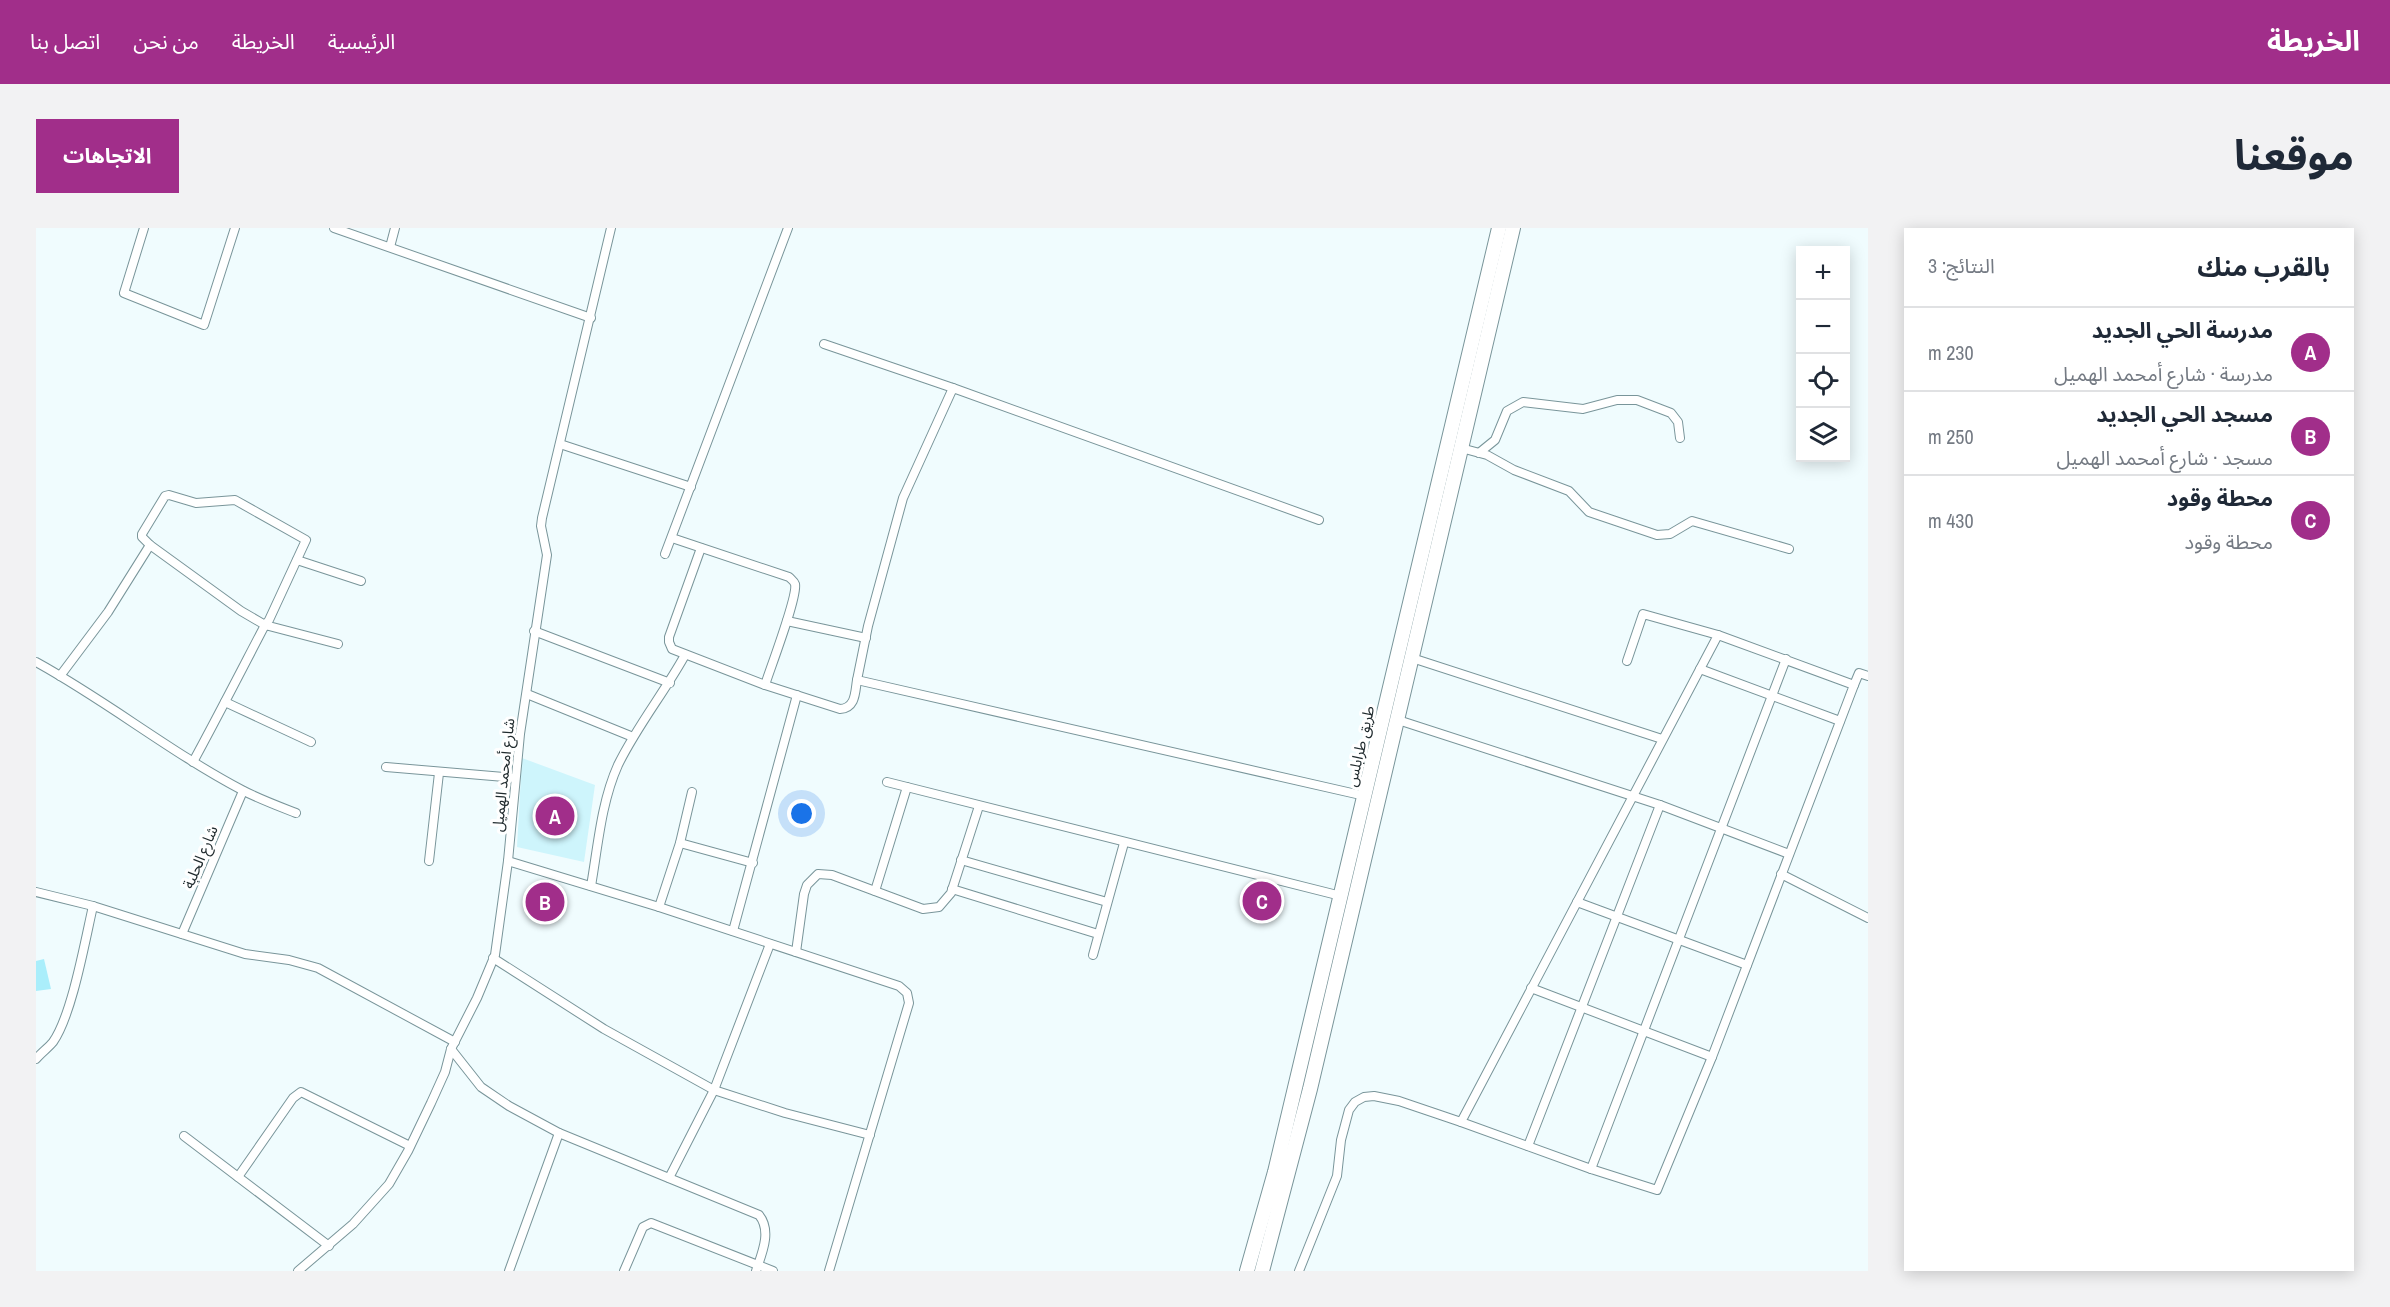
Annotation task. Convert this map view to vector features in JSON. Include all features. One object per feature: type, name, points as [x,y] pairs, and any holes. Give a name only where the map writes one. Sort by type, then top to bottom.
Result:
[{"type":"highway","name":"طريق طرابلس","points":[[1247,1271],[1275,1172],[1499,228]]},
{"type":"highway","points":[[1262,1271],[1305,1111],[1513,228]]},
{"type":"street","points":[[144,228],[124,293],[204,325],[235,228]]},
{"type":"street","points":[[334,228],[591,318]]},
{"type":"street","points":[[390,247],[395,228]]},
{"type":"street","name":"شارع أمحمد الهميل","points":[[298,1271],[353,1224],[389,1184],[445,1072],[453,1046],[493,958],[508,861],[515,778],[534,632],[547,555],[541,526],[542,518],[611,228]]},
{"type":"street","points":[[665,555],[788,228]]},
{"type":"street","points":[[824,344],[1319,520]]},
{"type":"street","points":[[701,548],[669,637],[672,649],[765,685],[844,709],[853,702],[866,638],[903,498],[953,388]]},
{"type":"street","points":[[1479,453],[1495,440],[1507,411],[1523,402],[1583,409],[1617,400],[1637,400],[1671,413],[1678,422],[1680,438]]},
{"type":"street","points":[[560,444],[691,487]]},
{"type":"street","points":[[1461,448],[1493,458],[1514,470],[1569,491],[1589,512],[1657,535],[1670,534],[1692,521],[1789,549]]},
{"type":"street","points":[[193,762],[266,625],[306,543],[305,538],[235,500],[196,503],[170,495],[165,496],[142,534],[150,545],[241,611],[266,625],[338,644]]},
{"type":"street","points":[[672,538],[791,579],[795,587],[787,621],[765,685]]},
{"type":"street","points":[[60,676],[108,612],[150,545]]},
{"type":"street","points":[[297,560],[361,581]]},
{"type":"street","points":[[1627,661],[1643,614],[1718,635],[1854,685]]},
{"type":"street","points":[[787,621],[866,638]]},
{"type":"street","points":[[534,632],[669,683]]},
{"type":"street","points":[[1461,1122],[1718,635]]},
{"type":"street","points":[[591,886],[605,800],[618,766],[633,737],[686,655]]},
{"type":"street","points":[[1412,658],[1662,739]]},
{"type":"street","points":[[1591,1169],[1786,659]]},
{"type":"street","points":[[36,662],[193,762],[243,791],[296,813]]},
{"type":"street","points":[[1700,669],[1840,721]]},
{"type":"street","points":[[1299,1271],[1337,1176],[1341,1140],[1349,1110],[1355,1102],[1364,1097],[1374,1096],[1399,1101],[1591,1169],[1658,1190],[1712,1057],[1854,685],[1859,673],[1868,676]]},
{"type":"street","points":[[857,680],[1365,796]]},
{"type":"street","points":[[527,694],[633,737]]},
{"type":"street","points":[[733,931],[797,695]]},
{"type":"street","points":[[225,702],[311,742]]},
{"type":"street","points":[[1398,720],[1660,805],[1789,854]]},
{"type":"street","points":[[386,767],[515,778]]},
{"type":"street","points":[[429,861],[439,773]]},
{"type":"street","points":[[887,782],[1341,896]]},
{"type":"street","points":[[875,891],[907,787]]},
{"type":"street","name":"شارع الحلبة","points":[[182,934],[243,791]]},
{"type":"street","points":[[659,907],[680,843],[692,792]]},
{"type":"street","points":[[1528,1146],[1660,805]]},
{"type":"street","points":[[796,952],[804,894],[812,878],[824,873],[923,909],[931,910],[946,902],[979,806]]},
{"type":"street","points":[[680,843],[753,863]]},
{"type":"street","points":[[1093,955],[1124,843]]},
{"type":"street","points":[[962,860],[1107,902]]},
{"type":"street","points":[[508,861],[733,931],[898,986],[907,993],[909,1003],[829,1271]]},
{"type":"street","points":[[1781,874],[1868,918]]},
{"type":"street","points":[[952,889],[1098,934]]},
{"type":"street","points":[[36,892],[93,906],[245,954],[289,960],[318,968],[453,1046],[481,1087],[496,1100],[559,1133],[753,1212],[764,1221],[766,1233],[757,1268]]},
{"type":"street","points":[[1577,902],[1747,965]]},
{"type":"street","points":[[36,1059],[52,1043],[59,1031],[69,1002],[93,906]]},
{"type":"street","points":[[669,1178],[714,1090],[770,944]]},
{"type":"street","points":[[493,958],[604,1029],[714,1090],[785,1113],[870,1135]]},
{"type":"street","points":[[1531,988],[1712,1057]]},
{"type":"street","points":[[238,1177],[293,1098],[301,1092],[410,1146]]},
{"type":"street","points":[[509,1271],[559,1133]]},
{"type":"street","points":[[184,1136],[329,1246]]},
{"type":"street","points":[[624,1271],[643,1227],[651,1223],[757,1268],[772,1271]]},
{"type":"shaded area","points":[[522,758],[595,785],[584,862],[517,847]]},
{"type":"shaded area","points":[[44,959],[51,989],[36,991],[36,961]]},
{"type":"place","name":"مدرسة الحي الجديد","points":[[555,816]]},
{"type":"place","name":"محطة وقود","points":[[1262,901]]},
{"type":"place","name":"مسجد الحي الجديد","points":[[545,902]]}]
